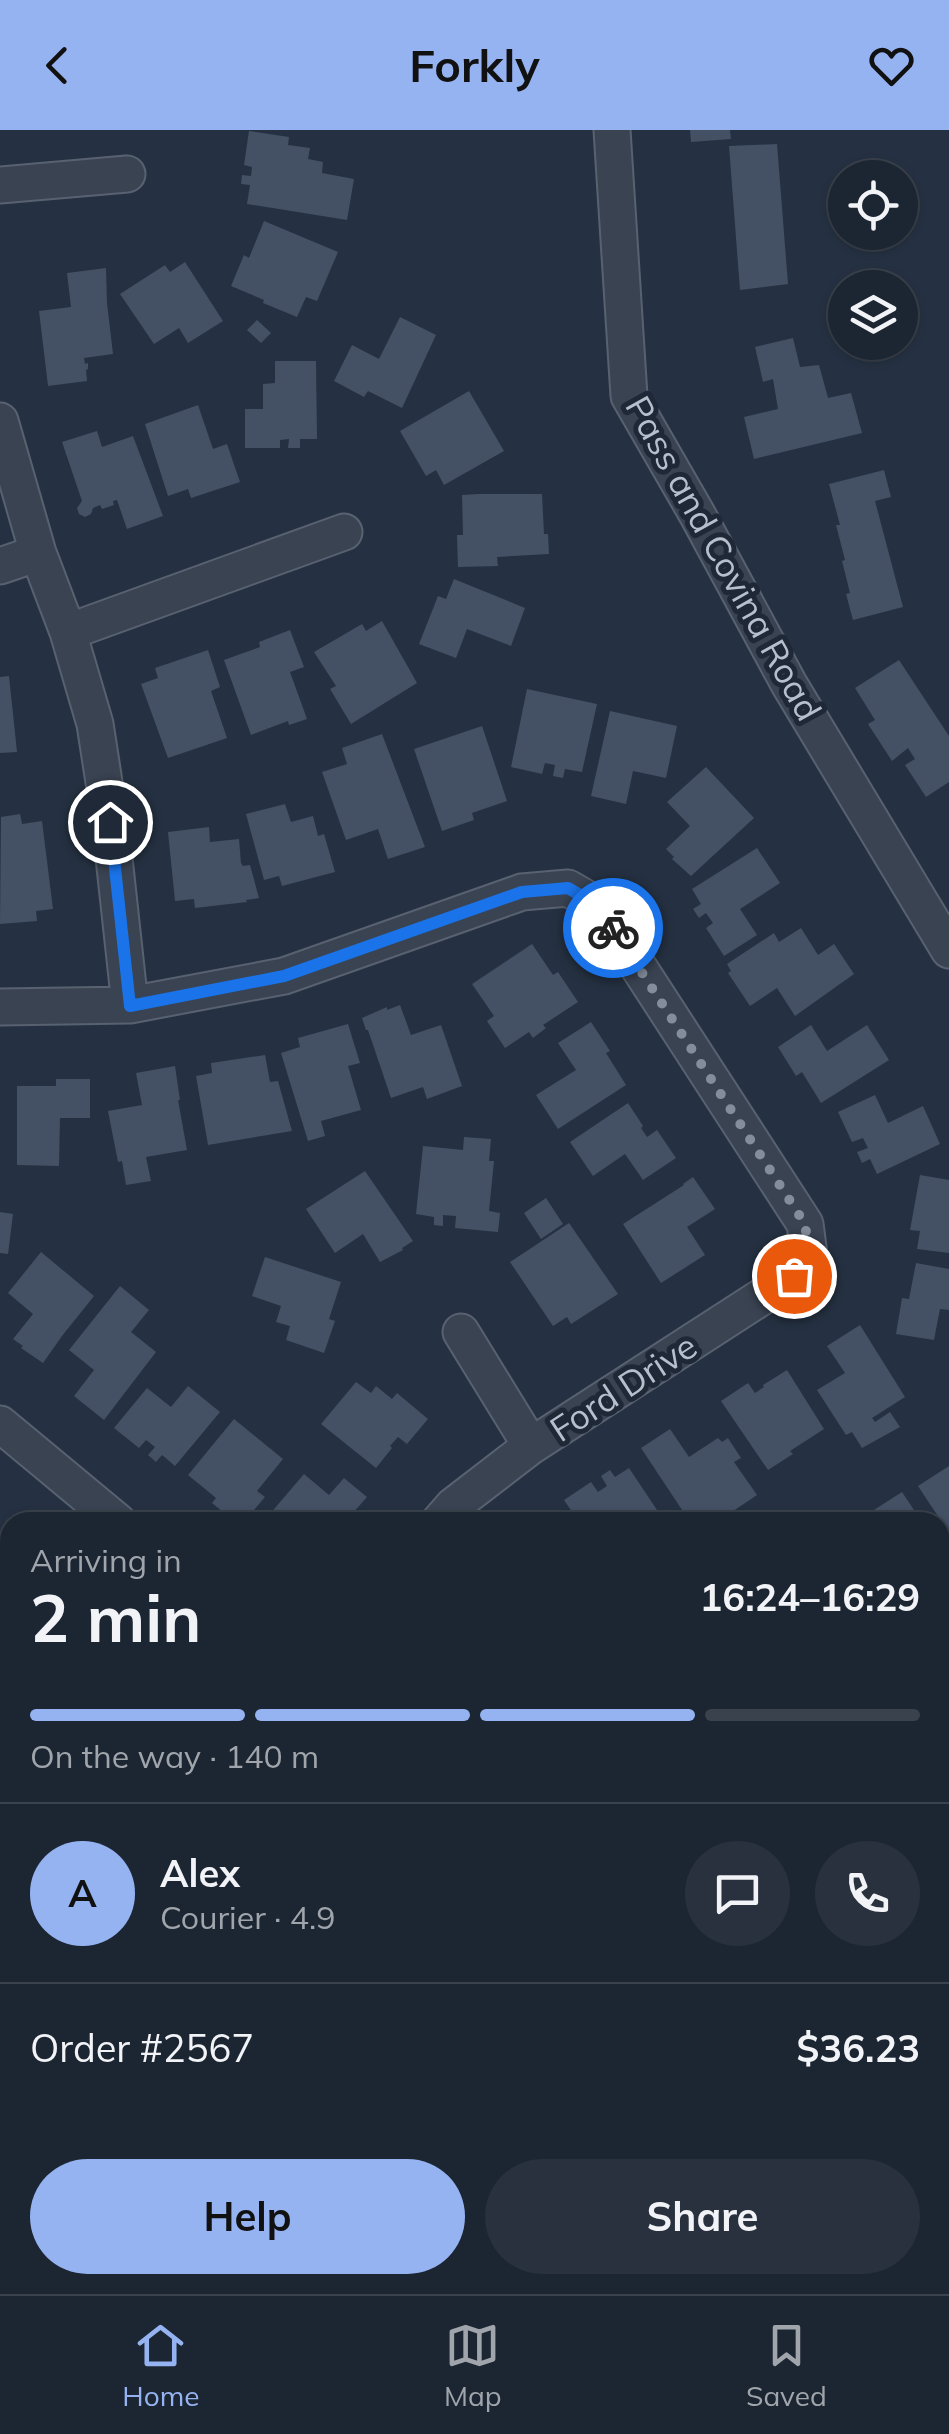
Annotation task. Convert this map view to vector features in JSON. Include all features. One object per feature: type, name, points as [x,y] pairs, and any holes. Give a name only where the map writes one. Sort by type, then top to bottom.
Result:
[{"type":"street","name":"Pass and Covina Road","points":[[612,130],[629,396],[790,684],[949,950]]},
{"type":"street","points":[[0,185],[127,174]]},
{"type":"street","points":[[0,421],[38,553],[68,632],[96,724],[130,1006],[0,1007]]},
{"type":"street","points":[[68,632],[344,532]]},
{"type":"street","points":[[0,566],[38,553]]},
{"type":"street","name":"Ford Drive","points":[[130,1006],[284,976],[522,892],[568,888],[599,906],[805,1224],[809,1255],[794,1276],[531,1446],[448,1512]]},
{"type":"street","points":[[461,1332],[531,1446]]},
{"type":"street","points":[[0,1424],[106,1512]]},
{"type":"building","points":[[690,130],[730,130],[731,139],[691,142]]},
{"type":"building","points":[[249,131],[289,137],[288,145],[310,148],[308,159],[323,162],[322,173],[354,179],[347,220],[247,204],[250,185],[241,184],[242,175],[251,176],[252,167],[244,165]]},
{"type":"building","points":[[777,144],[788,284],[740,290],[729,146]]},
{"type":"building","points":[[264,221],[338,252],[317,301],[306,297],[297,317],[231,286],[244,255],[249,258]]},
{"type":"building","points":[[185,262],[223,321],[188,343],[179,328],[154,344],[120,294],[165,265],[170,272]]},
{"type":"building","points":[[106,268],[113,354],[84,358],[88,363],[87,381],[48,386],[39,311],[71,307],[67,273]]},
{"type":"building","points":[[400,317],[436,335],[402,408],[368,391],[364,397],[334,381],[352,345],[379,359]]},
{"type":"building","points":[[257,320],[271,333],[261,343],[247,330]]},
{"type":"building","points":[[793,338],[800,367],[819,365],[828,398],[851,393],[862,433],[754,459],[744,417],[778,409],[773,379],[763,382],[755,347]]},
{"type":"building","points":[[275,361],[316,361],[317,439],[300,439],[300,448],[288,448],[289,439],[280,440],[280,448],[245,448],[245,409],[263,409],[263,384],[275,383]]},
{"type":"building","points":[[469,391],[504,451],[444,485],[436,470],[426,476],[400,431]]},
{"type":"building","points":[[198,405],[213,449],[227,444],[240,482],[191,498],[188,489],[168,496],[145,424]]},
{"type":"building","points":[[97,431],[102,447],[133,436],[163,516],[127,529],[117,500],[102,509],[100,505],[93,508],[85,517],[79,514],[77,508],[82,501],[62,442]]},
{"type":"building","points":[[884,470],[891,497],[875,501],[903,607],[853,620],[836,525],[840,525],[829,484]]},
{"type":"building","points":[[542,494],[549,554],[497,557],[498,566],[458,567],[457,535],[463,535],[462,495]]},
{"type":"building","points":[[454,579],[525,608],[511,646],[467,629],[456,658],[419,644],[438,596],[446,599]]},
{"type":"building","points":[[382,621],[417,683],[351,724],[330,689],[336,686],[314,652],[362,624],[366,631]]},
{"type":"building","points":[[290,630],[304,667],[290,672],[307,719],[289,725],[288,721],[251,735],[224,660],[260,647],[259,642]]},
{"type":"building","points":[[208,650],[220,687],[211,691],[227,738],[168,758],[141,684],[158,678],[155,668]]},
{"type":"building","points":[[899,660],[949,736],[949,782],[926,797],[905,765],[915,759],[908,748],[892,761],[868,724],[875,720],[855,688]]},
{"type":"building","points":[[9,676],[17,752],[0,753],[0,677]]},
{"type":"building","points":[[527,689],[597,704],[582,772],[565,769],[563,778],[553,776],[555,765],[545,763],[542,774],[511,767]]},
{"type":"building","points":[[610,711],[677,726],[666,778],[633,771],[626,804],[591,796]]},
{"type":"building","points":[[482,726],[507,801],[472,813],[474,820],[442,831],[414,749]]},
{"type":"building","points":[[382,734],[425,847],[388,859],[378,829],[346,840],[322,772],[347,764],[342,748]]},
{"type":"building","points":[[706,767],[754,818],[691,876],[666,849],[690,826],[667,802]]},
{"type":"building","points":[[285,804],[291,822],[313,816],[318,836],[324,834],[335,872],[282,886],[279,876],[264,880],[246,814]]},
{"type":"building","points":[[20,814],[22,824],[42,821],[53,909],[36,911],[37,921],[0,924],[1,817]]},
{"type":"building","points":[[209,827],[210,842],[239,839],[241,863],[250,865],[259,898],[195,908],[194,899],[175,901],[168,832]]},
{"type":"building","points":[[757,848],[780,883],[740,909],[757,935],[724,956],[706,928],[713,923],[706,913],[699,918],[693,909],[701,904],[692,889]]},
{"type":"building","points":[[801,928],[818,955],[834,944],[854,974],[795,1016],[777,988],[750,1006],[728,973],[731,971],[727,964],[774,933],[779,942]]},
{"type":"building","points":[[532,944],[578,1002],[543,1025],[546,1028],[533,1038],[529,1032],[505,1048],[487,1021],[494,1016],[472,984]]},
{"type":"building","points":[[400,1005],[411,1035],[441,1025],[462,1086],[427,1099],[423,1087],[391,1098],[362,1018]]},
{"type":"building","points":[[591,1022],[626,1085],[558,1129],[536,1095],[576,1070],[558,1043]]},
{"type":"building","points":[[348,1024],[360,1063],[348,1066],[361,1110],[321,1121],[325,1136],[308,1141],[281,1053],[300,1047],[298,1038]]},
{"type":"building","points":[[811,1025],[827,1051],[867,1025],[889,1060],[821,1103],[802,1072],[796,1076],[778,1047]]},
{"type":"building","points":[[265,1055],[270,1082],[278,1081],[292,1131],[208,1145],[196,1076],[212,1073],[211,1063]]},
{"type":"building","points":[[175,1066],[187,1150],[146,1157],[151,1181],[126,1185],[108,1111],[142,1105],[136,1073]]},
{"type":"building","points":[[56,1079],[90,1079],[90,1118],[60,1118],[59,1166],[17,1165],[17,1086],[56,1086]]},
{"type":"building","points":[[875,1095],[888,1123],[923,1106],[940,1144],[877,1174],[870,1159],[862,1163],[857,1152],[868,1148],[863,1138],[852,1142],[838,1112]]},
{"type":"building","points":[[628,1103],[647,1137],[657,1130],[676,1158],[643,1180],[625,1154],[593,1176],[570,1142]]},
{"type":"building","points":[[464,1137],[491,1139],[489,1161],[494,1161],[489,1211],[500,1213],[498,1232],[455,1228],[456,1216],[443,1215],[443,1226],[434,1225],[434,1217],[416,1214],[423,1146],[463,1150]]},
{"type":"building","points":[[365,1171],[413,1241],[380,1262],[363,1234],[335,1253],[306,1209]]},
{"type":"building","points":[[920,1175],[949,1180],[949,1253],[917,1249],[920,1231],[910,1230]]},
{"type":"building","points":[[693,1177],[715,1209],[687,1227],[705,1255],[661,1283],[623,1224]]},
{"type":"building","points":[[546,1198],[563,1224],[541,1239],[524,1213]]},
{"type":"building","points":[[0,1212],[13,1214],[8,1254],[0,1253]]},
{"type":"building","points":[[569,1223],[618,1294],[571,1324],[567,1317],[553,1326],[510,1262]]},
{"type":"building","points":[[41,1252],[94,1296],[43,1363],[13,1339],[33,1314],[8,1293]]},
{"type":"building","points":[[265,1257],[341,1282],[329,1319],[335,1321],[324,1353],[286,1340],[290,1326],[276,1322],[281,1306],[252,1296]]},
{"type":"building","points":[[916,1263],[949,1269],[949,1310],[940,1309],[934,1340],[896,1334],[902,1298],[909,1299]]},
{"type":"building","points":[[120,1286],[149,1310],[131,1332],[156,1352],[104,1420],[74,1396],[94,1370],[69,1350]]},
{"type":"building","points":[[860,1325],[905,1397],[872,1418],[875,1422],[890,1412],[900,1427],[862,1448],[852,1432],[846,1435],[817,1390],[845,1373],[827,1346]]},
{"type":"building","points":[[787,1370],[824,1429],[768,1470],[721,1401],[748,1383],[755,1393]]},
{"type":"building","points":[[356,1382],[371,1393],[376,1386],[392,1399],[397,1393],[428,1419],[407,1444],[398,1437],[376,1468],[321,1424]]},
{"type":"building","points":[[188,1386],[220,1412],[175,1466],[162,1455],[156,1462],[148,1455],[155,1447],[146,1440],[139,1448],[114,1428],[147,1388],[171,1407]]},
{"type":"building","points":[[234,1419],[283,1459],[257,1491],[265,1497],[252,1512],[223,1512],[212,1503],[216,1498],[188,1475]]},
{"type":"building","points":[[670,1429],[689,1457],[718,1438],[722,1442],[728,1438],[741,1458],[734,1462],[757,1495],[732,1512],[683,1512],[641,1448]]},
{"type":"building","points":[[949,1466],[949,1512],[935,1512],[918,1486]]},
{"type":"building","points":[[629,1468],[658,1512],[572,1512],[564,1500],[591,1482],[598,1492],[607,1486],[601,1476],[610,1470],[615,1477]]},
{"type":"building","points":[[304,1474],[329,1495],[344,1478],[367,1497],[354,1512],[272,1512]]},
{"type":"building","points":[[902,1492],[915,1512],[871,1512]]},
{"type":"way so far","points":[[613,928],[805,1224],[809,1255],[794,1276]]},
{"type":"route","points":[[110,822],[130,1006],[284,976],[522,892],[568,888],[599,906],[613,928]]}]
